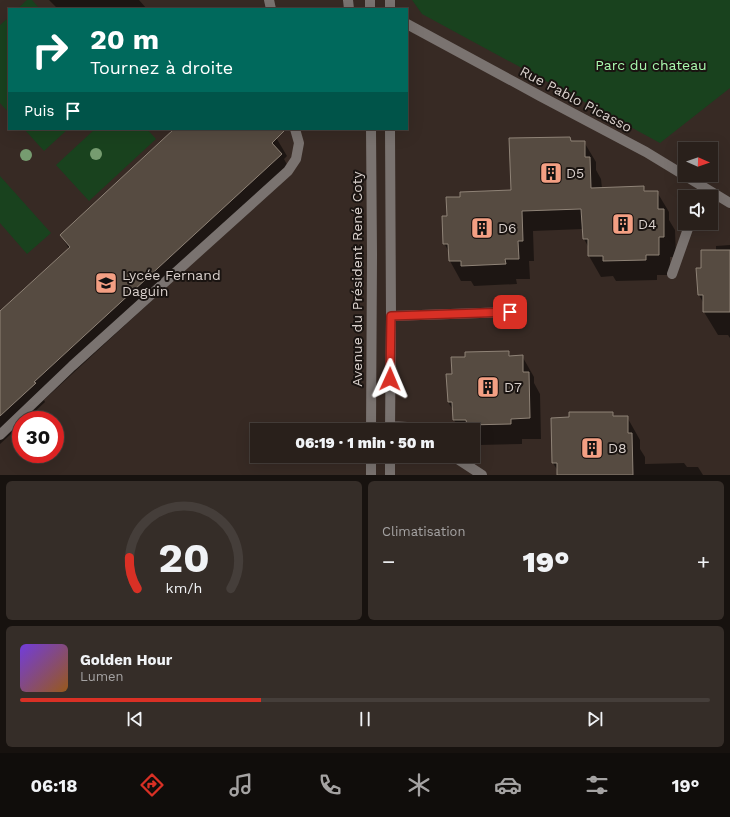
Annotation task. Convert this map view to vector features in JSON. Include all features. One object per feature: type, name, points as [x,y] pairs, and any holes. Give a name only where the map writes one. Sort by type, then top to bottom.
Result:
[{"type":"street","name":"Rue Pablo Picasso","points":[[408,25],[646,152],[730,203]]},
{"type":"street","points":[[0,435],[72,366],[288,171],[296,159],[299,143],[294,130]]},
{"type":"street","name":"Avenue du Président René Coty","points":[[371,130],[371,423]]},
{"type":"street","points":[[390,130],[390,423]]},
{"type":"street","points":[[672,274],[688,230]]},
{"type":"street","points":[[391,316],[510,312]]},
{"type":"street","points":[[371,463],[371,475]]},
{"type":"street","points":[[390,463],[390,475]]},
{"type":"street","points":[[464,463],[482,475]]},
{"type":"green space","points":[[27,0],[32,0],[39,8],[18,8]]},
{"type":"green space","name":"Parc du chateau","points":[[412,0],[730,0],[730,88],[660,143],[422,14]]},
{"type":"green space","points":[[8,18],[8,112],[0,103],[0,25]]},
{"type":"green space","points":[[25,130],[67,130],[44,151]]},
{"type":"green space","points":[[94,130],[148,130],[156,139],[89,201],[56,165]]},
{"type":"green space","points":[[0,176],[51,233],[27,254],[0,223]]},
{"type":"building","points":[[173,130],[285,130],[272,143],[282,154],[34,382],[36,383],[0,416],[0,311],[70,247],[60,235]]},
{"type":"building","points":[[570,137],[571,141],[585,141],[585,157],[590,157],[591,188],[644,186],[644,191],[658,191],[658,209],[664,209],[664,237],[659,237],[659,255],[646,255],[646,260],[603,261],[603,256],[588,256],[588,239],[583,239],[581,209],[522,211],[523,241],[518,241],[519,259],[505,259],[506,264],[461,266],[461,261],[449,261],[448,244],[443,244],[442,216],[447,216],[446,197],[460,197],[460,192],[511,190],[509,138]]},
{"type":"building","points":[[701,250],[730,250],[730,312],[703,312],[703,295],[698,295],[696,268],[701,268]]},
{"type":"building","name":"D7","points":[[509,351],[509,356],[523,355],[523,372],[529,372],[530,418],[511,419],[511,424],[480,425],[480,423],[467,423],[466,420],[453,420],[452,402],[448,402],[446,374],[452,374],[451,357],[465,357],[465,352]]},
{"type":"building","name":"D8","points":[[569,412],[613,412],[613,416],[628,416],[628,433],[632,433],[633,475],[557,475],[557,463],[552,463],[551,418],[569,417]]},
{"type":"place","name":"D5","points":[[551,173]]},
{"type":"place","name":"D4","points":[[623,224]]},
{"type":"place","name":"D6","points":[[482,228]]},
{"type":"place","name":"Lycée Fernand Daguin","points":[[106,283]]},
{"type":"place","name":"D7","points":[[488,387]]},
{"type":"place","name":"D8","points":[[592,448]]},
{"type":"route","points":[[390,379],[391,316],[510,312]]}]
